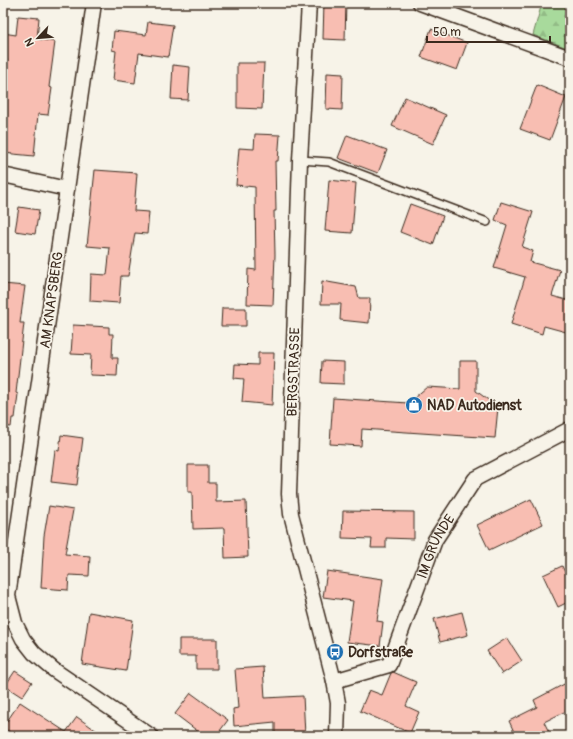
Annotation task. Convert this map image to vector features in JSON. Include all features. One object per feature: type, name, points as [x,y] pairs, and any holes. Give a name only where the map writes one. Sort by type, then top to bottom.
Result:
[{"type":"street","name":"AM KNAPSBERG","points":[[5,594],[94,3]]},
{"type":"street","name":"BERGSTRASSE","points":[[309,3],[300,160],[289,494],[291,514],[334,681],[338,703],[337,736]]},
{"type":"street","points":[[420,3],[570,58]]},
{"type":"street","points":[[3,175],[67,189]]},
{"type":"street","name":"IM GRUNDE","points":[[334,681],[389,664],[435,540],[475,479],[570,429]]},
{"type":"street","points":[[5,594],[15,623],[23,639],[34,653],[54,670],[151,736]]},
{"type":"lane","points":[[300,160],[329,162],[487,222]]},
{"type":"green space","points":[[542,3],[570,3],[570,49],[533,35]]},
{"type":"building","points":[[324,3],[346,3],[345,40],[323,39]]},
{"type":"building","points":[[18,16],[39,18],[37,39],[55,42],[49,87],[52,88],[48,115],[38,114],[34,156],[3,153],[3,90],[7,59],[3,59],[3,33],[16,35]]},
{"type":"building","points":[[148,22],[173,25],[168,57],[139,53],[135,83],[113,80],[116,51],[112,50],[114,31],[146,35]]},
{"type":"building","points":[[431,29],[467,43],[457,70],[421,57]]},
{"type":"building","points":[[237,63],[264,63],[262,109],[237,108]]},
{"type":"building","points":[[173,65],[190,67],[188,100],[171,99]]},
{"type":"building","points":[[327,73],[343,74],[342,110],[326,109]]},
{"type":"building","points":[[537,85],[566,97],[550,140],[520,129]]},
{"type":"building","points":[[405,97],[446,115],[433,144],[392,126]]},
{"type":"building","points":[[255,134],[280,135],[278,161],[275,161],[276,211],[274,211],[275,255],[273,305],[247,304],[248,269],[256,270],[255,187],[236,185],[239,148],[254,149]]},
{"type":"building","points":[[347,135],[387,150],[378,173],[338,158]]},
{"type":"building","points":[[95,170],[137,173],[134,211],[149,212],[147,234],[135,233],[128,276],[121,276],[119,303],[90,301],[91,274],[107,275],[110,248],[87,246]]},
{"type":"building","points":[[329,180],[356,183],[352,233],[325,231]]},
{"type":"building","points":[[501,202],[533,212],[522,247],[533,251],[530,262],[560,270],[552,296],[570,301],[570,317],[566,332],[544,326],[542,334],[511,324],[525,277],[494,268],[507,225],[495,220]]},
{"type":"building","points":[[410,204],[443,216],[433,245],[400,232]]},
{"type":"building","points":[[19,207],[39,210],[35,234],[15,231]]},
{"type":"building","points":[[322,281],[356,287],[359,298],[370,298],[369,323],[340,320],[341,304],[321,304]]},
{"type":"building","points":[[3,284],[25,286],[20,323],[24,323],[16,393],[18,394],[15,418],[12,418],[11,427],[3,426]]},
{"type":"building","points":[[222,308],[246,308],[246,326],[221,326]]},
{"type":"building","points":[[73,325],[109,327],[109,334],[113,334],[112,358],[118,358],[117,376],[90,375],[91,355],[71,354]]},
{"type":"building","points":[[258,353],[274,353],[272,405],[242,402],[244,379],[234,378],[235,364],[258,365]]},
{"type":"building","points":[[322,361],[344,362],[344,384],[321,383]]},
{"type":"building","name":"NAD Autodienst","points":[[460,361],[476,361],[476,391],[498,407],[495,438],[362,429],[361,446],[330,444],[333,398],[408,403],[427,387],[460,389]]},
{"type":"building","points":[[61,435],[83,438],[77,485],[51,482],[55,450],[59,451]]},
{"type":"building","points":[[188,465],[208,465],[208,483],[216,483],[216,502],[246,501],[248,557],[225,558],[224,528],[193,529],[192,492],[188,492]]},
{"type":"building","points":[[531,499],[543,524],[489,550],[477,525]]},
{"type":"building","points":[[49,506],[73,510],[65,554],[90,556],[89,576],[69,575],[68,590],[41,588],[44,536]]},
{"type":"building","points":[[343,511],[414,512],[414,539],[386,538],[386,548],[371,548],[372,539],[342,538]]},
{"type":"building","points":[[562,566],[570,583],[570,601],[558,607],[543,575]]},
{"type":"building","points":[[327,571],[383,579],[377,621],[383,622],[380,646],[347,642],[353,601],[323,597]]},
{"type":"building","points":[[89,612],[133,620],[126,671],[82,664]]},
{"type":"building","points":[[462,612],[468,635],[440,642],[434,619]]},
{"type":"building","points":[[507,638],[522,661],[502,674],[487,651]]},
{"type":"building","points":[[179,639],[217,639],[217,669],[196,669],[196,656],[179,656]]},
{"type":"building","points":[[263,667],[265,698],[303,696],[305,735],[275,736],[275,722],[234,726],[233,709],[238,708],[235,669]]},
{"type":"building","points":[[15,671],[32,682],[22,697],[5,686]]},
{"type":"building","points":[[393,672],[416,682],[406,706],[419,712],[410,733],[360,711],[369,690],[382,695],[391,673]]},
{"type":"building","points":[[570,681],[570,709],[544,722],[551,736],[516,736],[509,721],[537,707],[534,700]]},
{"type":"building","points":[[191,693],[228,720],[216,736],[204,736],[175,714]]},
{"type":"building","points":[[20,702],[66,732],[77,717],[104,736],[15,736],[3,727]]},
{"type":"place","name":"NAD Autodienst","points":[[414,405]]},
{"type":"place","name":"Dorfstraße","points":[[335,652]]}]
